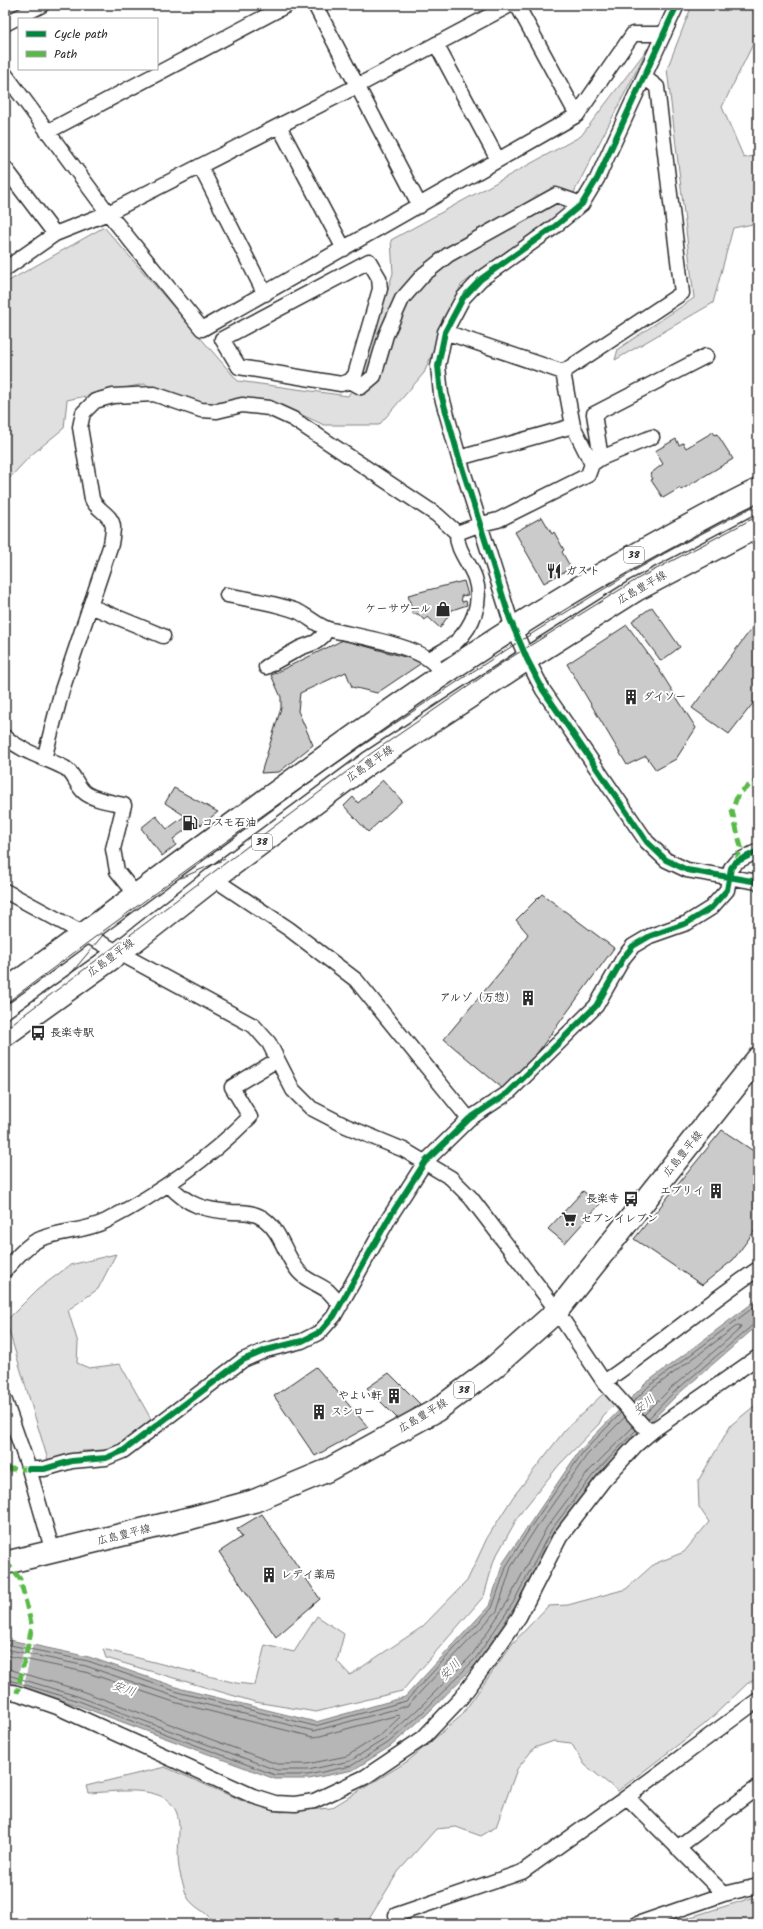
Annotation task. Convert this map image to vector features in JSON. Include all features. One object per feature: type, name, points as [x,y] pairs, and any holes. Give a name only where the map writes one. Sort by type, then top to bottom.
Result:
[{"type":"main road","name":"38","points":[[5,991],[137,896],[346,741],[436,667],[514,627],[625,560],[758,490]]},
{"type":"main road","name":"広島豊平線","points":[[5,1035],[119,953],[217,876],[369,763],[527,659],[636,590],[758,526]]},
{"type":"main road","name":"広島豊平線","points":[[5,1563],[191,1518],[254,1501],[326,1471],[437,1410],[493,1368],[557,1311],[758,1058]]},
{"type":"street","points":[[5,24],[42,5]]},
{"type":"street","points":[[47,132],[287,5]]},
{"type":"street","points":[[315,5],[420,206]]},
{"type":"street","points":[[5,269],[55,234],[108,213],[357,86],[510,5]]},
{"type":"street","points":[[517,5],[576,115]]},
{"type":"street","points":[[677,5],[597,179],[582,204],[554,227],[481,279],[463,298],[445,332],[438,366],[442,394],[459,458],[514,627],[542,690],[647,842],[666,860],[688,870],[758,882]]},
{"type":"street","points":[[5,74],[108,213],[202,329],[420,206],[576,115],[633,34],[664,34]]},
{"type":"street","points":[[436,44],[498,160]]},
{"type":"street","points":[[563,372],[682,293],[657,88],[644,77]]},
{"type":"street","points":[[279,126],[344,249]]},
{"type":"street","points":[[200,166],[265,294]]},
{"type":"street","points":[[5,168],[55,234]]},
{"type":"street","points":[[350,381],[355,375],[380,289],[379,278],[369,261],[222,339],[239,367],[341,384],[350,381],[361,387],[374,376],[386,335],[402,299],[423,275],[448,255],[556,195],[582,204]]},
{"type":"street","points":[[445,332],[563,372]]},
{"type":"street","points":[[457,533],[481,524],[498,520],[588,474],[596,461],[594,414],[706,356]]},
{"type":"street","points":[[563,372],[573,426],[596,461]]},
{"type":"street","points":[[44,759],[62,690],[111,544],[113,525],[106,514],[95,506],[92,499],[80,427],[83,414],[95,401],[113,396],[154,394],[202,410],[217,411],[242,405],[269,408],[293,419],[437,515],[457,533]]},
{"type":"street","points":[[459,458],[573,426]]},
{"type":"street","points":[[596,461],[652,437]]},
{"type":"street","points":[[227,595],[273,604],[300,612],[327,629],[354,634],[418,653],[436,667],[469,628],[479,602],[475,578],[456,539],[457,533]]},
{"type":"street","points":[[90,606],[163,636]]},
{"type":"street","points":[[266,667],[300,648],[316,642],[323,636],[327,629]]},
{"type":"street","points":[[5,737],[24,750],[66,768],[74,776],[83,791],[90,796],[124,806],[113,849],[117,871],[137,896]]},
{"type":"street","points":[[29,1469],[44,1469],[72,1461],[106,1458],[123,1450],[243,1360],[266,1350],[302,1341],[320,1332],[334,1316],[341,1305],[389,1218],[425,1162],[469,1119],[508,1093],[596,1006],[624,957],[633,946],[650,936],[687,923],[711,908],[727,890],[732,868],[736,862],[758,851]]},
{"type":"street","points":[[217,876],[223,885],[289,929],[356,980],[469,1119]]},
{"type":"street","points":[[5,891],[254,1026],[269,1043],[293,1090],[311,1108],[346,1126],[404,1150],[451,1178],[471,1198],[557,1311],[606,1384],[650,1428]]},
{"type":"street","points":[[5,1270],[35,1242],[53,1235],[84,1230],[98,1224],[169,1185],[229,1138],[250,1117],[232,1087],[277,1060]]},
{"type":"street","points":[[169,1185],[180,1198],[198,1207],[220,1211],[251,1213],[265,1220],[280,1239],[289,1260],[301,1274],[328,1292],[341,1305]]},
{"type":"street","points":[[606,1384],[712,1300],[758,1270]]},
{"type":"street","points":[[5,1691],[17,1693],[57,1707],[253,1796],[275,1803],[295,1804],[314,1801],[365,1778],[423,1738],[461,1698],[519,1617],[560,1537],[603,1481],[650,1428],[758,1357]]},
{"type":"street","points":[[5,1401],[29,1469],[53,1552]]},
{"type":"street","points":[[399,1924],[396,1915],[522,1872],[627,1797],[758,1700]]},
{"type":"street","points":[[677,1848],[758,1787]]},
{"type":"street","points":[[627,1797],[724,1894]]},
{"type":"street","points":[[637,1924],[724,1894],[758,1886]]},
{"type":"shaded area","points":[[692,5],[758,5],[758,37],[756,38],[722,107],[744,158],[758,155],[758,223],[733,228],[713,303],[615,360],[618,349],[694,298],[667,69]]},
{"type":"shaded area","points":[[648,48],[566,208],[461,285],[424,373],[379,425],[324,425],[270,400],[206,404],[144,384],[67,400],[64,428],[30,456],[5,483],[5,283],[104,227],[238,381],[348,396],[362,372],[393,273],[391,240],[581,136]]},
{"type":"shaded area","points":[[116,1254],[98,1289],[68,1310],[78,1343],[77,1363],[89,1368],[120,1364],[151,1419],[125,1442],[106,1450],[82,1451],[48,1460],[6,1321],[37,1290],[70,1265]]},
{"type":"shaded area","points":[[605,1392],[616,1403],[603,1416],[599,1424],[559,1465],[519,1515],[494,1560],[484,1596],[402,1691],[316,1712],[255,1702],[106,1658],[103,1649],[236,1683],[255,1685],[265,1645],[294,1652],[317,1616],[344,1634],[337,1661],[350,1675],[422,1627],[467,1581],[487,1538],[513,1497],[565,1430]]},
{"type":"shaded area","points":[[758,1403],[758,1678],[748,1683],[705,1724],[618,1791],[585,1765],[571,1743],[554,1741],[534,1748],[517,1769],[496,1827],[481,1836],[456,1827],[436,1829],[398,1872],[366,1924],[213,1924],[206,1914],[191,1902],[186,1893],[178,1864],[179,1827],[176,1812],[169,1802],[159,1795],[146,1792],[116,1791],[88,1793],[86,1786],[165,1767],[247,1803],[281,1812],[331,1808],[408,1761],[461,1716],[512,1644],[548,1606],[568,1605],[626,1589],[654,1564],[684,1552],[709,1522],[699,1507],[698,1481],[731,1425]]},
{"type":"shaded area","points":[[758,1896],[758,1924],[668,1924]]},
{"type":"water","name":"安川","points":[[758,1299],[758,1325],[676,1396],[596,1477],[555,1532],[516,1605],[479,1661],[426,1715],[391,1746],[353,1770],[309,1779],[275,1779],[74,1704],[5,1683],[5,1639],[89,1657],[182,1689],[316,1722],[405,1697],[489,1606],[503,1563],[580,1450],[646,1383]]},
{"type":"pier","points":[[25,1642],[33,1643],[23,1689],[16,1688]]},
{"type":"building","points":[[713,432],[715,435],[717,434],[733,459],[681,490],[680,488],[663,498],[651,480],[653,479],[650,474],[663,464],[655,451],[676,439],[679,445],[683,443],[686,448]]},
{"type":"building","points":[[542,517],[552,534],[554,532],[564,550],[562,552],[571,568],[544,583],[515,532]]},
{"type":"building","points":[[464,581],[468,595],[461,596],[462,602],[466,601],[467,605],[452,610],[440,628],[428,617],[424,620],[418,614],[413,614],[408,595]]},
{"type":"building","points":[[652,607],[680,647],[661,661],[632,621]]},
{"type":"building","points":[[758,620],[758,697],[729,734],[692,708]]},
{"type":"building","name":"ダイソー","points":[[627,625],[656,665],[696,728],[676,759],[656,770],[646,756],[627,765],[567,664]]},
{"type":"building","points":[[343,640],[423,662],[377,693],[352,687],[346,672],[300,693],[298,711],[313,745],[279,772],[261,773],[281,708],[281,697],[271,675]]},
{"type":"building","points":[[383,780],[402,801],[368,832],[344,806],[353,797],[358,803]]},
{"type":"building","points":[[174,788],[218,812],[201,825],[196,822],[173,839],[176,845],[162,856],[141,828],[156,816],[167,829],[185,816],[165,803]]},
{"type":"building","name":"アルゾ（万惣）","points":[[542,894],[614,948],[508,1093],[444,1039],[512,958],[528,934],[516,920]]},
{"type":"building","name":"エブリイ","points":[[722,1130],[758,1154],[758,1229],[756,1229],[733,1260],[702,1285],[634,1239]]},
{"type":"building","points":[[583,1191],[600,1204],[565,1243],[548,1229]]},
{"type":"building","name":"スシロー","points":[[316,1367],[368,1427],[315,1456],[274,1396]]},
{"type":"building","name":"やよい軒","points":[[389,1373],[420,1404],[399,1420],[367,1388]]},
{"type":"building","name":"レデイ薬局","points":[[262,1514],[320,1599],[276,1637],[219,1552],[242,1537],[237,1529]]},
{"type":"tram line","points":[[5,1004],[236,834],[314,779],[472,672],[634,571],[758,504]]},
{"type":"tram line","points":[[5,1029],[369,755],[502,663],[639,578],[758,516]]},
{"type":"tram line","points":[[181,878],[225,859]]},
{"type":"tram line","points":[[68,977],[103,935]]},
{"type":"marked path","points":[[736,862],[741,847],[732,811],[738,794],[758,779]]},
{"type":"marked path","points":[[5,1469],[29,1469]]},
{"type":"marked path","points":[[5,1561],[20,1579],[32,1627],[17,1693]]},
{"type":"cycle path","points":[[677,5],[597,179],[582,204],[554,227],[481,279],[463,298],[445,332],[438,366],[441,394],[459,458],[510,619],[527,659],[543,690],[647,842],[666,860],[687,870],[758,882]]},
{"type":"cycle path","points":[[29,1469],[44,1469],[72,1461],[106,1458],[123,1451],[243,1360],[266,1350],[302,1341],[320,1332],[334,1316],[389,1218],[425,1162],[469,1119],[508,1093],[596,1006],[624,957],[633,946],[650,936],[687,923],[711,908],[727,890],[731,868],[736,862],[758,851]]},
{"type":"place","name":"ガスト","points":[[554,571]]},
{"type":"place","name":"ケーサヴール","points":[[443,609]]},
{"type":"place","name":"ダイソー","points":[[631,697]]},
{"type":"place","name":"コスモ石油","points":[[190,823]]},
{"type":"place","name":"アルゾ（万惣）","points":[[528,998]]},
{"type":"place","name":"長楽寺駅","points":[[38,1033]]},
{"type":"place","name":"エブリイ","points":[[716,1191]]},
{"type":"place","name":"長楽寺","points":[[631,1199]]},
{"type":"place","name":"セブンイレブン","points":[[569,1219]]},
{"type":"place","name":"やよい軒","points":[[394,1396]]},
{"type":"place","name":"スシロー","points":[[319,1412]]},
{"type":"place","name":"レデイ薬局","points":[[269,1575]]}]
